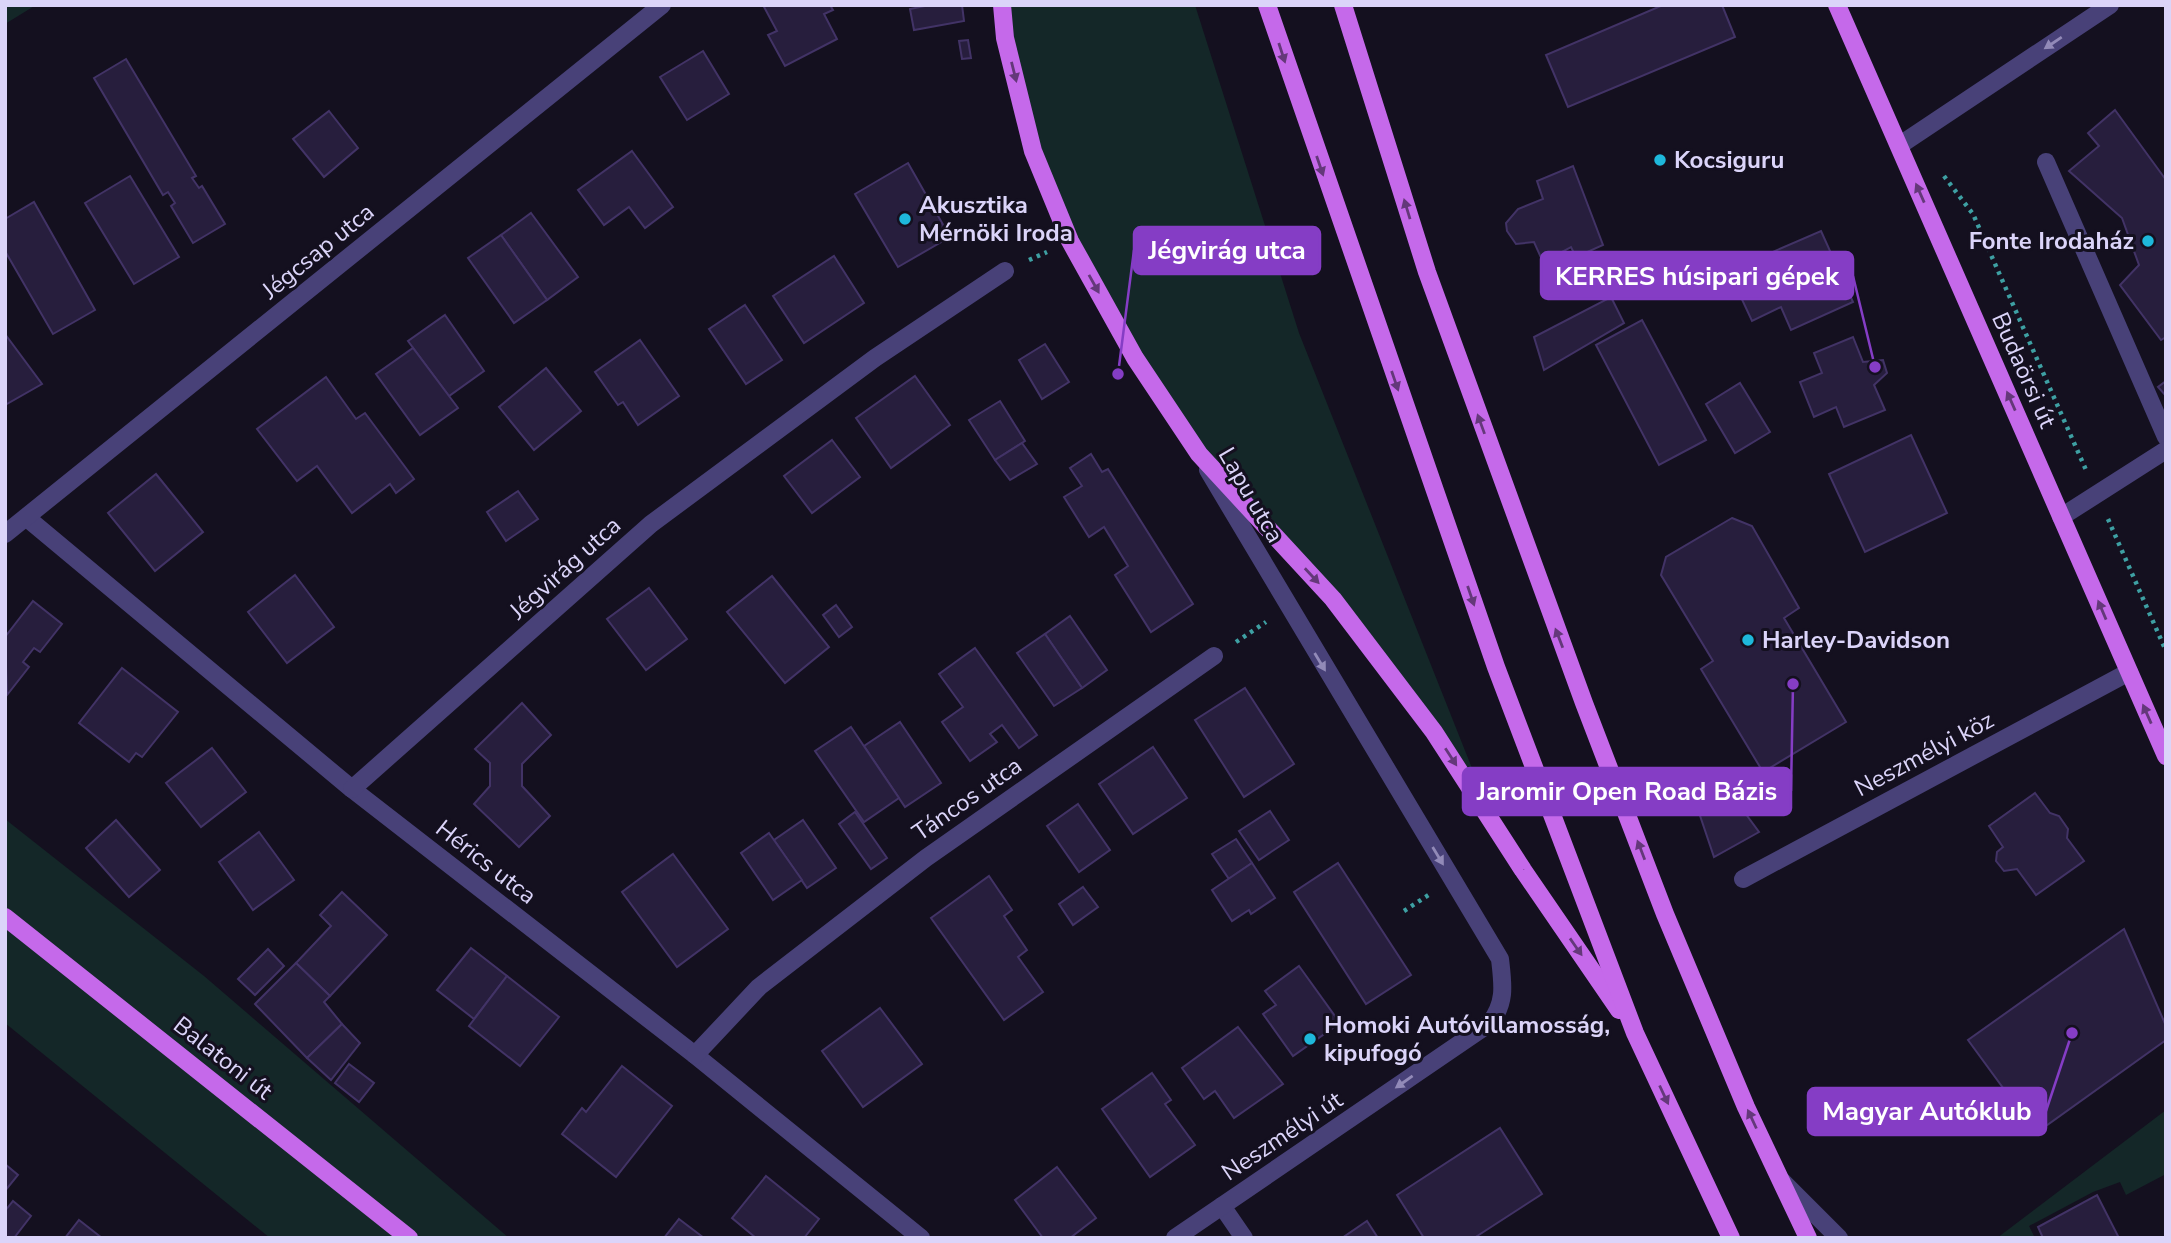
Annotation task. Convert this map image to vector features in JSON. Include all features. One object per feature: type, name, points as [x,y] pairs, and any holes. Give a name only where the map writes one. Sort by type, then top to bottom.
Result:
[{"type":"main road","name":"Lapu utca","points":[[1002,5],[1005,38],[1033,151],[1070,241],[1135,358],[1199,454]]},
{"type":"main road","points":[[1267,5],[1491,654],[1635,1033],[1731,1238]]},
{"type":"main road","points":[[1343,5],[1427,272],[1524,545],[1665,914],[1746,1107],[1808,1238]]},
{"type":"main road","name":"Budaörsi út","points":[[1837,5],[2166,756]]},
{"type":"main road","points":[[1199,454],[1333,599],[1434,732],[1522,870],[1635,1033]]},
{"type":"main road","name":"Balatoni út","points":[[5,917],[409,1238]]},
{"type":"street","name":"Jégcsap utca","points":[[5,534],[662,5]]},
{"type":"street","points":[[1900,145],[2110,5]]},
{"type":"street","points":[[2046,162],[2166,437]]},
{"type":"street","name":"Jégvirág utca","points":[[352,789],[651,524],[875,358],[1005,271]]},
{"type":"street","points":[[2062,517],[2166,450]]},
{"type":"street","name":"Lapu utca","points":[[1199,454],[1288,608],[1500,960],[1504,990]]},
{"type":"street","name":"Hérics utca","points":[[27,518],[352,789],[695,1055],[921,1238]]},
{"type":"street","name":"Táncos utca","points":[[695,1055],[759,987],[905,874],[1214,656]]},
{"type":"street","name":"Neszmélyi köz","points":[[1743,879],[2129,672]]},
{"type":"street","name":"Neszmélyi út","points":[[1175,1238],[1490,1023],[1500,1010],[1504,990]]},
{"type":"street","points":[[1781,1181],[1839,1238]]},
{"type":"street","points":[[1222,1206],[1244,1238]]},
{"type":"path","points":[[1924,129],[1946,178],[1973,214],[2166,651]]},
{"type":"path","points":[[1005,271],[1070,241]]},
{"type":"path","points":[[1214,656],[1288,608]]},
{"type":"green space","points":[[5,5],[36,5],[5,24]]},
{"type":"green space","points":[[1002,5],[1195,5],[1299,333],[1495,826],[1434,732],[1199,454],[1135,358],[1033,151]]},
{"type":"green space","points":[[5,819],[204,976],[509,1238],[270,1238],[5,1023]]},
{"type":"green space","points":[[2166,1110],[2166,1174],[2126,1195],[2120,1182],[2093,1192],[2029,1226],[2035,1238],[1997,1238]]},
{"type":"building","points":[[763,5],[830,5],[833,10],[824,14],[837,39],[785,66],[768,35],[777,31]]},
{"type":"building","points":[[930,5],[962,5],[964,21],[914,30],[910,9]]},
{"type":"building","points":[[1663,5],[1722,5],[1735,37],[1568,107],[1546,55]]},
{"type":"building","points":[[968,40],[971,58],[962,59],[959,41]]},
{"type":"building","points":[[703,51],[729,94],[687,120],[660,77]]},
{"type":"building","points":[[126,59],[196,176],[192,178],[199,188],[202,186],[225,224],[193,243],[171,206],[175,203],[168,192],[163,195],[94,78]]},
{"type":"building","name":"Fonte Irodaház","points":[[2115,110],[2166,180],[2166,337],[2161,340],[2120,285],[2139,265],[2122,218],[2069,171],[2099,146],[2088,133]]},
{"type":"building","points":[[329,111],[358,148],[324,177],[293,139]]},
{"type":"building","points":[[632,151],[673,207],[645,228],[629,207],[604,225],[578,190]]},
{"type":"building","name":"Akusztika Mérnöki Iroda","points":[[908,163],[950,237],[898,267],[855,194]]},
{"type":"building","points":[[1573,166],[1603,245],[1576,257],[1571,247],[1543,262],[1534,242],[1516,244],[1507,231],[1506,223],[1518,209],[1543,199],[1537,181]]},
{"type":"building","points":[[130,176],[179,257],[134,284],[85,203]]},
{"type":"building","points":[[34,202],[95,310],[53,334],[5,251],[5,219]]},
{"type":"building","points":[[531,213],[578,277],[547,300],[501,235]]},
{"type":"building","points":[[1821,231],[1853,302],[1791,330],[1781,307],[1752,321],[1732,278],[1765,264],[1761,257]]},
{"type":"building","points":[[501,235],[547,300],[514,323],[468,258]]},
{"type":"building","points":[[834,256],[864,303],[804,343],[773,296]]},
{"type":"building","points":[[1611,297],[1624,323],[1544,370],[1534,337]]},
{"type":"building","points":[[745,305],[782,360],[746,384],[709,329]]},
{"type":"building","points":[[445,315],[484,371],[449,396],[408,341]]},
{"type":"building","points":[[1642,320],[1706,440],[1659,465],[1596,345]]},
{"type":"building","points":[[5,334],[42,384],[5,405]]},
{"type":"building","points":[[1853,337],[1863,362],[1883,360],[1887,373],[1874,385],[1885,410],[1844,427],[1836,407],[1814,417],[1800,382],[1822,373],[1814,353]]},
{"type":"building","points":[[640,340],[679,396],[638,425],[623,402],[618,405],[595,372]]},
{"type":"building","points":[[1045,344],[1069,382],[1042,399],[1019,360]]},
{"type":"building","points":[[413,348],[458,408],[420,435],[376,374]]},
{"type":"building","points":[[546,368],[581,411],[534,450],[499,407]]},
{"type":"building","points":[[915,376],[950,425],[891,468],[856,418]]},
{"type":"building","points":[[326,377],[356,419],[365,413],[414,479],[396,493],[390,484],[352,513],[317,466],[297,481],[257,429]]},
{"type":"building","points":[[2166,381],[2166,396],[2158,387]]},
{"type":"building","points":[[1740,383],[1770,432],[1735,453],[1706,404]]},
{"type":"building","points":[[1000,401],[1025,441],[995,460],[969,420]]},
{"type":"building","points":[[1911,435],[1947,513],[1865,552],[1829,474]]},
{"type":"building","points":[[832,440],[860,477],[812,513],[784,476]]},
{"type":"building","points":[[1022,443],[1037,464],[1010,480],[995,460]]},
{"type":"building","points":[[1091,454],[1102,472],[1108,469],[1193,604],[1151,632],[1115,575],[1128,566],[1104,527],[1089,537],[1064,497],[1082,486],[1070,468]]},
{"type":"building","points":[[156,474],[203,532],[155,571],[108,513]]},
{"type":"building","points":[[518,491],[538,519],[506,541],[487,512]]},
{"type":"building","name":"Harley-Davidson","points":[[1732,518],[1752,526],[1799,608],[1784,618],[1846,722],[1763,772],[1701,669],[1713,661],[1661,575],[1666,557]]},
{"type":"building","points":[[295,575],[334,627],[287,663],[248,612]]},
{"type":"building","points":[[772,576],[829,647],[785,683],[727,612]]},
{"type":"building","points":[[649,588],[687,639],[646,670],[607,619]]},
{"type":"building","points":[[33,601],[62,624],[40,652],[34,648],[23,662],[29,667],[7,695],[5,637]]},
{"type":"building","points":[[836,605],[852,627],[839,637],[823,615]]},
{"type":"building","points":[[1070,616],[1107,670],[1082,688],[1045,634]]},
{"type":"building","points":[[1045,634],[1082,688],[1054,706],[1017,653]]},
{"type":"building","points":[[975,648],[1037,735],[1019,748],[1002,725],[990,734],[997,742],[970,761],[942,722],[963,707],[939,674]]},
{"type":"building","points":[[122,668],[178,712],[142,757],[136,753],[129,762],[79,723]]},
{"type":"building","points":[[1245,688],[1294,764],[1244,797],[1195,720]]},
{"type":"building","points":[[522,703],[551,735],[522,764],[522,786],[550,816],[519,847],[474,804],[490,786],[490,763],[475,749]]},
{"type":"building","points":[[900,722],[941,783],[905,807],[864,746]]},
{"type":"building","points":[[851,727],[899,798],[864,822],[815,751]]},
{"type":"building","points":[[1153,747],[1187,798],[1133,834],[1099,784]]},
{"type":"building","points":[[212,748],[246,792],[201,827],[166,783]]},
{"type":"building","points":[[1717,775],[1759,832],[1714,857],[1691,789]]},
{"type":"building","points":[[2035,793],[2050,813],[2059,816],[2068,829],[2067,838],[2084,861],[2036,895],[2017,869],[2004,871],[1996,861],[1997,852],[2003,847],[1989,826]]},
{"type":"building","points":[[1078,804],[1110,850],[1079,872],[1047,826]]},
{"type":"building","points":[[1270,811],[1289,840],[1259,860],[1239,831]]},
{"type":"building","points":[[855,812],[887,858],[871,869],[839,824]]},
{"type":"building","points":[[116,820],[160,870],[129,897],[86,848]]},
{"type":"building","points":[[803,820],[836,868],[807,888],[774,840]]},
{"type":"building","points":[[259,832],[294,880],[253,910],[219,862]]},
{"type":"building","points":[[769,833],[802,880],[773,900],[741,853]]},
{"type":"building","points":[[1236,839],[1252,863],[1229,879],[1212,854]]},
{"type":"building","points":[[673,854],[728,929],[677,967],[622,892]]},
{"type":"building","points":[[1252,863],[1275,898],[1251,914],[1249,910],[1232,921],[1212,890]]},
{"type":"building","points":[[1338,863],[1411,975],[1366,1004],[1294,892]]},
{"type":"building","points":[[989,876],[1012,910],[1004,916],[1027,950],[1018,957],[1043,992],[1004,1020],[931,918]]},
{"type":"building","points":[[1083,887],[1098,907],[1073,925],[1059,904]]},
{"type":"building","points":[[342,892],[387,935],[330,996],[296,963],[331,926],[320,915]]},
{"type":"building","points":[[2124,929],[2166,1026],[2166,1040],[2036,1133],[1968,1040]]},
{"type":"building","points":[[471,948],[507,976],[474,1019],[437,990]]},
{"type":"building","points":[[268,949],[284,966],[255,995],[238,979]]},
{"type":"building","points":[[296,963],[330,996],[324,1002],[342,1024],[307,1058],[255,1004]]},
{"type":"building","points":[[1299,966],[1340,1023],[1293,1056],[1263,1014],[1276,1005],[1265,991]]},
{"type":"building","points":[[507,976],[559,1017],[520,1066],[469,1026]]},
{"type":"building","points":[[880,1008],[922,1064],[863,1107],[822,1051]]},
{"type":"building","points":[[342,1024],[360,1043],[331,1080],[307,1058]]},
{"type":"building","points":[[1238,1027],[1283,1084],[1234,1118],[1215,1091],[1204,1099],[1182,1068]]},
{"type":"building","points":[[349,1064],[374,1083],[359,1102],[335,1083]]},
{"type":"building","points":[[622,1066],[672,1106],[616,1177],[562,1134],[582,1108],[586,1112]]},
{"type":"building","points":[[1152,1073],[1171,1100],[1165,1104],[1195,1145],[1150,1177],[1102,1109]]},
{"type":"building","points":[[1500,1128],[1542,1194],[1474,1238],[1424,1238],[1397,1195]]},
{"type":"building","points":[[5,1164],[18,1175],[5,1191]]},
{"type":"building","points":[[1057,1167],[1096,1218],[1070,1238],[1043,1238],[1015,1200]]},
{"type":"building","points":[[766,1176],[819,1219],[804,1238],[756,1238],[732,1218]]},
{"type":"building","points":[[2097,1195],[2119,1238],[2043,1238],[2038,1227]]},
{"type":"building","points":[[13,1201],[31,1216],[14,1238],[5,1238],[5,1211]]},
{"type":"building","points":[[679,1219],[704,1238],[664,1238]]},
{"type":"building","points":[[79,1220],[102,1238],[65,1238]]},
{"type":"building","points":[[1367,1221],[1378,1238],[1342,1238]]},
{"type":"place","name":"Kocsiguru","points":[[1660,160]]},
{"type":"place","name":"Akusztika Mérnöki Iroda","points":[[905,219]]},
{"type":"place","name":"Fonte Irodaház","points":[[2148,241]]},
{"type":"place","name":"KERRES húsipari gépek","points":[[1875,367]]},
{"type":"place","name":"Jégvirág utca","points":[[1118,374]]},
{"type":"place","name":"Harley-Davidson","points":[[1748,640]]},
{"type":"place","name":"Jaromir Open Road Bázis","points":[[1793,684]]},
{"type":"place","name":"Magyar Autóklub","points":[[2072,1033]]},
{"type":"place","name":"Homoki Autóvillamosság, kipufogó","points":[[1310,1039]]}]
